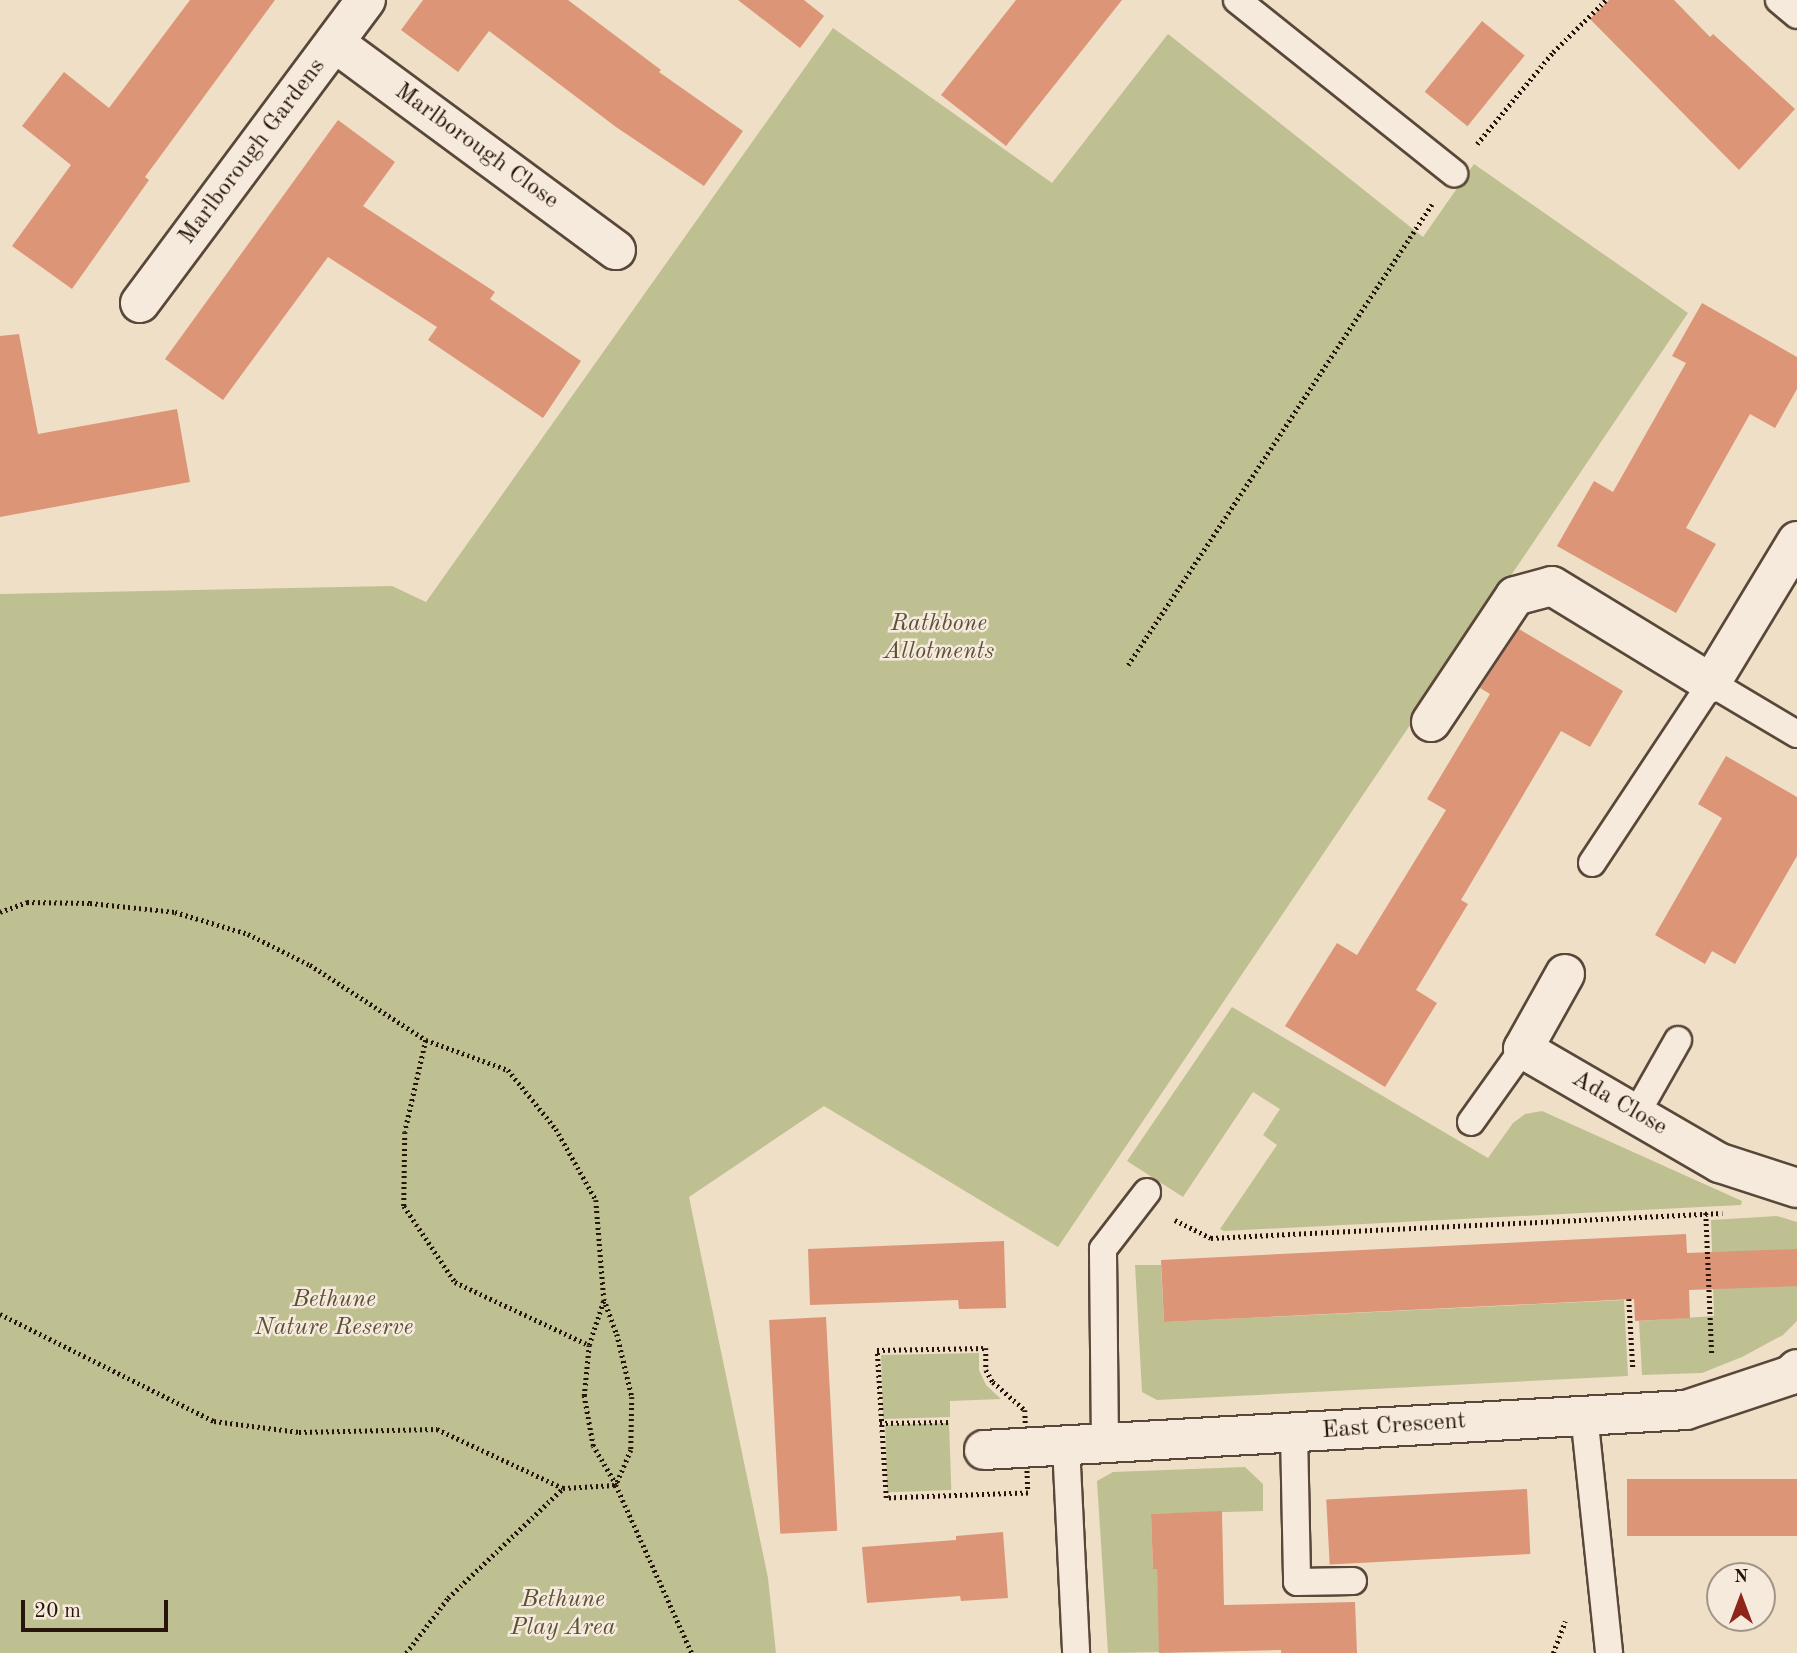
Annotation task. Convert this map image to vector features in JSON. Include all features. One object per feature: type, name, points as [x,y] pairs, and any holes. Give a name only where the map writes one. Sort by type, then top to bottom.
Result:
[{"type":"street","name":"Marlborough Gardens","points":[[139,303],[366,0]]},
{"type":"street","name":"Marlborough Close","points":[[335,43],[617,250]]},
{"type":"street","points":[[1431,722],[1515,596],[1552,586],[1711,683],[1797,541]]},
{"type":"street","points":[[1523,1049],[1565,974]]},
{"type":"street","name":"Ada Close","points":[[1523,1049],[1720,1163],[1783,1183]]},
{"type":"street","name":"East Crescent","points":[[984,1450],[1686,1410],[1791,1375],[1797,1369]]},
{"type":"lane","points":[[1237,0],[1454,173]]},
{"type":"lane","points":[[1779,0],[1797,15]]},
{"type":"lane","points":[[1592,863],[1711,683],[1797,734]]},
{"type":"lane","points":[[1636,1114],[1678,1040]]},
{"type":"lane","points":[[1471,1122],[1523,1049]]},
{"type":"lane","points":[[1105,1444],[1102,1249],[1143,1197]]},
{"type":"lane","points":[[1584,1415],[1609,1653]]},
{"type":"lane","points":[[1294,1433],[1297,1582],[1353,1581]]},
{"type":"lane","points":[[1066,1446],[1076,1653]]},
{"type":"path","points":[[1128,665],[1454,173],[1553,52],[1606,0]]},
{"type":"path","points":[[0,912],[27,902],[90,903],[175,912],[248,934],[310,965],[426,1040],[508,1070],[556,1129],[596,1200],[604,1299],[617,1334],[632,1396],[631,1450],[616,1485]]},
{"type":"path","points":[[426,1040],[405,1132],[404,1206],[455,1282],[589,1345]]},
{"type":"path","points":[[1143,1197],[1211,1238],[1752,1212],[1783,1183]]},
{"type":"path","points":[[1706,1213],[1713,1401]]},
{"type":"path","points":[[604,1299],[589,1345],[584,1396],[593,1446],[616,1485],[692,1653]]},
{"type":"path","points":[[1629,1299],[1635,1412]]},
{"type":"path","points":[[0,1314],[214,1421],[299,1432],[437,1429],[563,1488],[616,1485]]},
{"type":"path","points":[[880,1423],[950,1420],[984,1450]]},
{"type":"path","points":[[406,1653],[448,1598],[563,1488]]},
{"type":"green space","points":[[833,28],[1052,183],[1168,34],[1423,237],[1474,164],[1688,313],[1058,1247],[824,1106],[689,1197],[768,1578],[776,1653],[0,1653],[0,594],[392,586],[426,602]]},
{"type":"green space","points":[[1232,1007],[1488,1158],[1513,1123],[1525,1114],[1542,1111],[1742,1201],[1741,1205],[1224,1231],[1220,1229],[1277,1145],[1263,1135],[1280,1109],[1253,1092],[1183,1197],[1127,1161]]},
{"type":"green space","points":[[1777,1216],[1797,1222],[1797,1321],[1783,1335],[1742,1357],[1702,1373],[1642,1375],[1639,1321],[1714,1316],[1711,1220]]},
{"type":"green space","points":[[1135,1265],[1161,1265],[1164,1322],[1624,1300],[1628,1376],[1157,1400],[1142,1392]]},
{"type":"green space","points":[[979,1353],[979,1370],[986,1385],[1001,1399],[950,1401],[950,1417],[883,1419],[881,1355]]},
{"type":"green space","points":[[949,1423],[951,1490],[887,1492],[885,1425]]},
{"type":"green space","points":[[1245,1467],[1263,1484],[1263,1511],[1151,1514],[1153,1569],[1157,1569],[1160,1652],[1108,1653],[1097,1481],[1113,1472]]},
{"type":"building","points":[[190,0],[275,0],[145,177],[149,180],[72,289],[12,246],[71,165],[22,126],[64,72],[109,108]]},
{"type":"building","points":[[423,0],[568,0],[661,70],[659,72],[743,131],[704,186],[616,127],[489,31],[458,72],[401,30]]},
{"type":"building","points":[[738,0],[804,0],[824,16],[800,48]]},
{"type":"building","points":[[1016,0],[1122,0],[1006,146],[941,95]]},
{"type":"building","points":[[1609,0],[1674,0],[1710,37],[1713,34],[1795,109],[1739,170],[1590,19]]},
{"type":"building","points":[[1482,21],[1525,56],[1467,126],[1425,92]]},
{"type":"building","points":[[338,120],[395,162],[363,206],[495,292],[490,299],[581,361],[543,418],[428,340],[437,327],[328,257],[223,400],[165,359]]},
{"type":"building","points":[[1702,303],[1797,357],[1797,389],[1775,428],[1750,414],[1686,528],[1716,544],[1676,613],[1557,546],[1594,481],[1613,492],[1686,363],[1672,356]]},
{"type":"building","points":[[19,334],[38,434],[177,409],[190,482],[0,517],[0,336]]},
{"type":"building","points":[[1519,629],[1623,691],[1590,747],[1561,731],[1461,900],[1468,904],[1416,990],[1437,1003],[1385,1087],[1285,1026],[1337,943],[1357,955],[1446,810],[1427,799],[1490,694],[1480,688]]},
{"type":"building","points":[[1726,756],[1797,797],[1797,856],[1735,964],[1712,951],[1705,964],[1655,935],[1722,818],[1698,804]]},
{"type":"building","points":[[1686,1234],[1687,1253],[1797,1249],[1797,1286],[1689,1290],[1690,1318],[1635,1321],[1634,1299],[1164,1322],[1161,1260]]},
{"type":"building","points":[[1004,1241],[1006,1308],[959,1309],[958,1300],[810,1305],[808,1249]]},
{"type":"building","points":[[826,1317],[837,1531],[780,1534],[769,1320]]},
{"type":"building","points":[[1627,1479],[1797,1479],[1797,1536],[1627,1536]]},
{"type":"building","points":[[1527,1489],[1530,1554],[1330,1564],[1326,1500]]},
{"type":"building","points":[[1222,1511],[1224,1605],[1355,1602],[1357,1653],[1281,1653],[1281,1650],[1159,1653],[1157,1569],[1153,1569],[1151,1514]]},
{"type":"building","points":[[1003,1532],[1008,1598],[961,1601],[960,1596],[867,1603],[862,1547],[956,1540],[956,1536]]},
{"type":"park label","name":"Rathbone Allotments","points":[[939,639]]},
{"type":"park label","name":"Bethune Nature Reserve","points":[[334,1315]]},
{"type":"park label","name":"Bethune Play Area","points":[[563,1615]]}]
